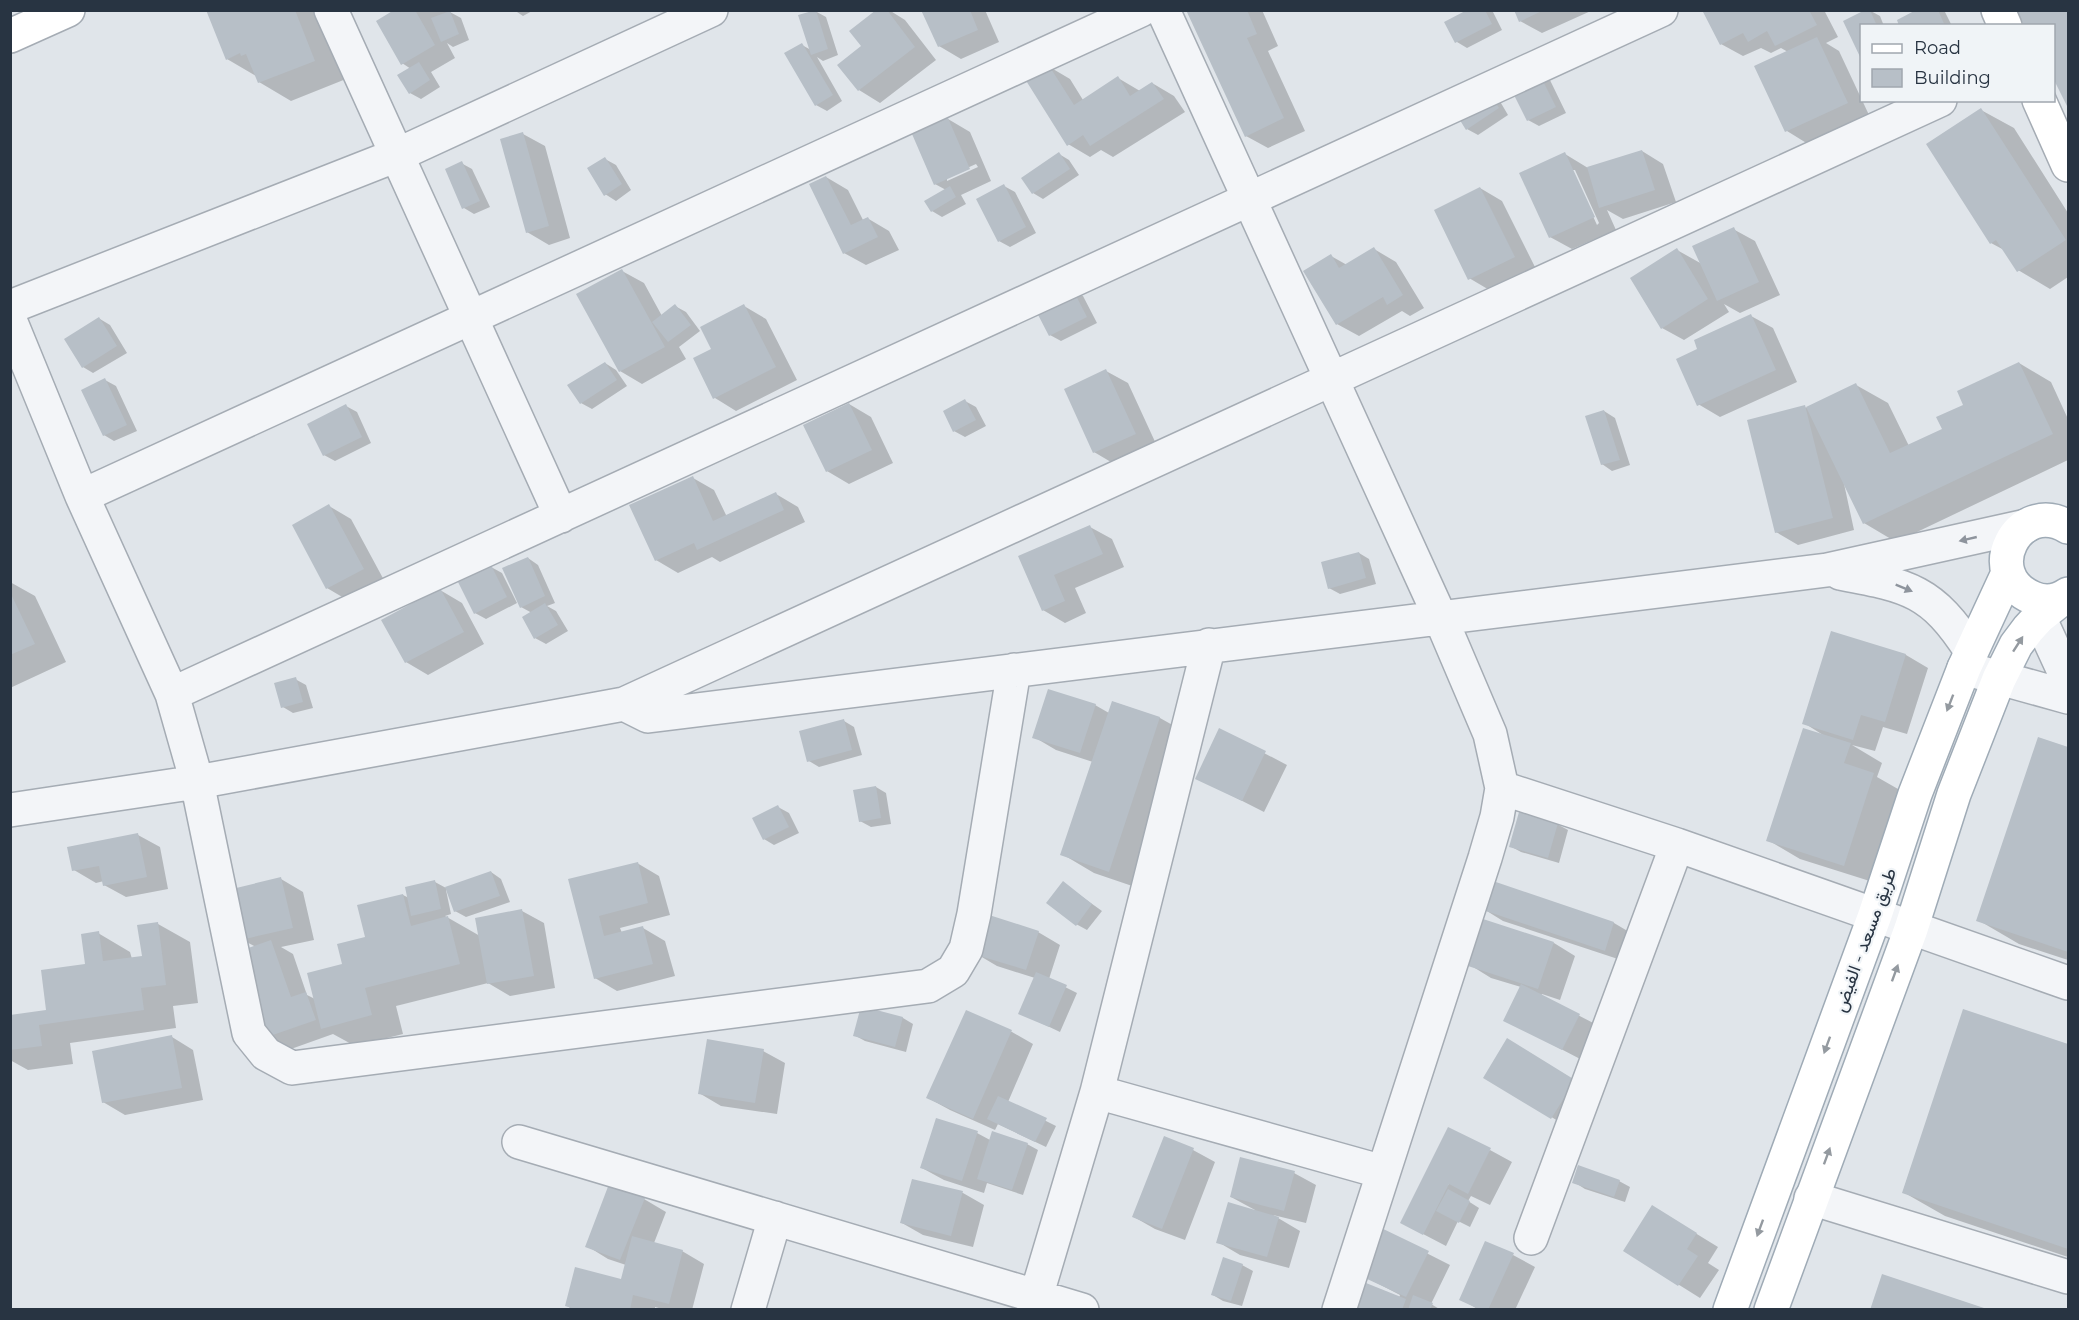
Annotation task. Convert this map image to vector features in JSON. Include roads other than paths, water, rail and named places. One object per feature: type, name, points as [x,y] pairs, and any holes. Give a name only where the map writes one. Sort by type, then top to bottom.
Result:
[{"type":"main road","points":[[10,36],[68,10]]},
{"type":"main road","points":[[1998,10],[2004,24]]},
{"type":"main road","points":[[2040,102],[2068,165]]},
{"type":"main road","points":[[2053,522],[2016,535],[2008,547],[2006,560],[2008,573],[2014,585],[2024,594],[2057,603]]},
{"type":"main road","name":"طريق مسعد - الفيض","points":[[1730,1310],[1875,915],[1915,794],[1967,660],[2008,573]]},
{"type":"main road","name":"طريق مسعد - الفيض","points":[[1771,1310],[1911,929],[1954,794],[1999,679],[2016,645],[2057,603]]},
{"type":"street","points":[[331,10],[561,516]]},
{"type":"street","points":[[10,307],[397,155],[711,10]]},
{"type":"street","points":[[82,496],[1142,10]]},
{"type":"street","points":[[1163,10],[1441,619],[1490,734],[1502,788],[1497,817],[1485,858],[1339,1310]]},
{"type":"street","points":[[172,694],[1661,10]]},
{"type":"street","points":[[10,810],[197,782],[624,704],[1936,102]]},
{"type":"street","points":[[10,320],[82,496],[172,694],[197,782],[249,1033],[266,1054],[292,1068],[928,986],[953,971],[966,949],[974,914],[1014,670]]},
{"type":"street","points":[[624,704],[648,716],[1827,570],[2053,522]]},
{"type":"street","points":[[1827,570],[1889,582],[1909,589],[1928,600],[1944,614],[1967,660],[1999,679],[2068,697]]},
{"type":"street","points":[[2057,603],[2068,680]]},
{"type":"street","points":[[1036,1297],[1097,1092],[1209,645]]},
{"type":"street","points":[[1502,788],[1677,845],[2068,983]]},
{"type":"street","points":[[1532,1238],[1677,845]]},
{"type":"street","points":[[1097,1092],[1383,1172]]},
{"type":"street","points":[[519,1142],[1082,1310]]},
{"type":"street","points":[[1811,1198],[2068,1277]]},
{"type":"street","points":[[748,1310],[775,1218]]}]
